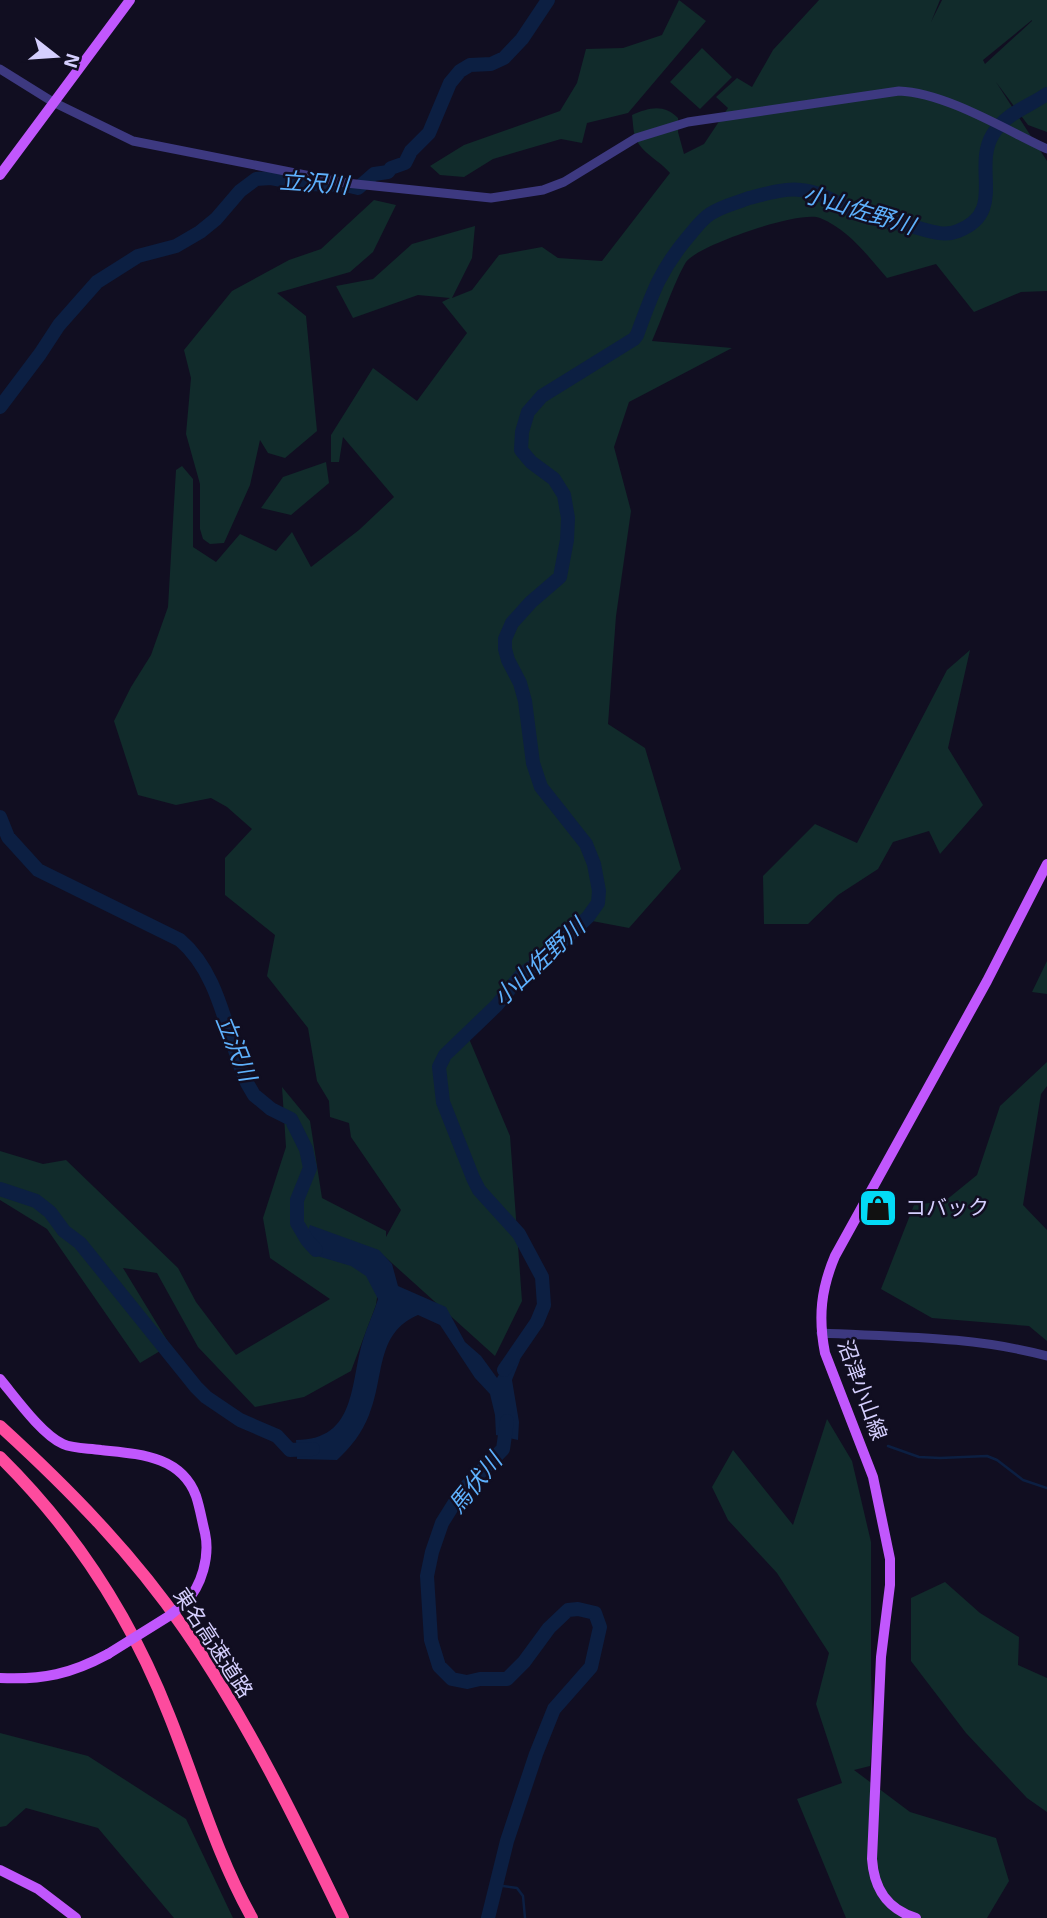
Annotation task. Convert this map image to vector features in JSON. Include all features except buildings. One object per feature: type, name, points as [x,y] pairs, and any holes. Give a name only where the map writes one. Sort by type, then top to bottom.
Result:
[{"type":"highway","name":"東名高速道路","points":[[0,1426],[113,1539],[184,1630],[250,1735],[343,1918]]},
{"type":"highway","points":[[0,1457],[70,1536],[128,1628],[159,1690],[223,1857],[251,1918]]},
{"type":"main road","points":[[0,175],[130,0]]},
{"type":"main road","name":"沼津小山線","points":[[916,1918],[898,1911],[887,1902],[873,1878],[881,1657],[890,1585],[890,1559],[873,1477],[825,1353],[821,1333],[823,1290],[835,1256],[987,981],[1047,864]]},
{"type":"main road","points":[[0,1379],[40,1426],[63,1444],[159,1458],[174,1467],[195,1494],[206,1540],[201,1578],[192,1596],[169,1616],[81,1669],[29,1679],[0,1678]]},
{"type":"main road","points":[[0,1870],[38,1889],[76,1918]]},
{"type":"street","points":[[0,69],[53,102],[133,141],[346,183],[491,198],[524,195],[564,182],[636,138],[688,122],[899,91],[929,95],[953,104],[1047,149]]},
{"type":"street","points":[[821,1333],[970,1340],[1007,1345],[1047,1356]]},
{"type":"green space","points":[[679,0],[706,21],[628,113],[587,123],[582,143],[561,139],[493,159],[464,177],[440,175],[430,166],[464,145],[560,111],[577,83],[586,49],[623,48],[662,35]]},
{"type":"green space","points":[[819,0],[940,0],[931,22],[942,0],[1047,0],[1047,132],[1028,125],[996,82],[1047,161],[1047,291],[1021,292],[974,312],[936,264],[887,278],[840,229],[820,218],[809,217],[772,224],[728,238],[694,255],[686,262],[652,341],[732,348],[629,402],[614,447],[631,511],[616,616],[608,724],[645,748],[681,869],[629,928],[571,917],[530,969],[467,1034],[510,1136],[522,1301],[495,1356],[383,1255],[376,1305],[351,1371],[304,1397],[255,1407],[198,1347],[157,1273],[123,1268],[170,1345],[140,1363],[47,1229],[0,1200],[0,1151],[43,1164],[66,1160],[178,1268],[196,1302],[236,1355],[330,1299],[270,1258],[263,1218],[286,1147],[282,1087],[310,1121],[322,1198],[386,1231],[386,1237],[401,1210],[351,1137],[349,1123],[330,1117],[329,1101],[317,1081],[308,1028],[267,976],[275,935],[225,895],[225,858],[252,829],[227,807],[211,798],[176,805],[138,795],[114,721],[151,655],[168,607],[176,470],[182,466],[193,479],[193,547],[216,562],[240,534],[276,551],[292,532],[311,567],[359,530],[394,497],[343,437],[339,462],[331,462],[331,435],[373,368],[417,401],[467,333],[442,302],[450,298],[418,295],[353,318],[336,286],[373,279],[412,244],[475,226],[472,258],[452,298],[472,290],[499,255],[542,247],[558,258],[602,261],[670,173],[639,144],[634,133],[632,115],[656,108],[673,114],[678,118],[678,132],[684,154],[704,144],[728,108],[716,97],[737,78],[752,87],[773,50]],"holes":[[[1032,21],[985,64],[983,60]]]},
{"type":"green space","points":[[702,48],[732,77],[700,109],[670,82]]},
{"type":"green space","points":[[374,200],[396,205],[373,252],[350,272],[277,293],[306,316],[317,431],[285,458],[268,453],[260,440],[250,485],[224,543],[210,544],[203,539],[200,529],[200,484],[186,434],[191,378],[184,350],[232,291],[289,260],[321,249]]},
{"type":"green space","points":[[326,462],[329,483],[291,515],[261,508],[283,477]]},
{"type":"green space","points":[[970,650],[948,748],[983,805],[940,854],[929,831],[893,842],[878,869],[838,895],[808,924],[764,924],[763,876],[815,824],[857,843],[947,670]]},
{"type":"green space","points":[[1047,961],[1047,994],[1032,992]]},
{"type":"green space","points":[[1047,1062],[1047,1086],[1041,1094],[1023,1205],[1047,1230],[1047,1341],[1029,1326],[932,1318],[881,1289],[914,1205],[945,1201],[977,1175],[1000,1106]]},
{"type":"green space","points":[[827,1419],[852,1461],[871,1542],[873,1734],[870,1766],[854,1770],[910,1812],[996,1838],[1009,1881],[987,1918],[846,1918],[797,1799],[842,1783],[816,1704],[829,1653],[777,1573],[728,1520],[712,1487],[733,1450],[793,1525]]},
{"type":"green space","points":[[945,1582],[980,1613],[1019,1637],[1018,1665],[1047,1678],[1047,1812],[1027,1798],[966,1733],[911,1661],[911,1598]]},
{"type":"green space","points":[[0,1733],[88,1756],[186,1819],[233,1918],[174,1918],[98,1828],[26,1808],[6,1826],[0,1827]]},
{"type":"water","points":[[310,1225],[379,1250],[392,1264],[398,1286],[446,1307],[465,1342],[481,1356],[497,1378],[512,1352],[520,1360],[512,1380],[519,1422],[518,1440],[496,1435],[490,1394],[475,1378],[440,1325],[418,1315],[394,1333],[383,1358],[369,1415],[351,1445],[337,1460],[297,1459],[296,1440],[316,1437],[330,1430],[341,1419],[348,1406],[363,1340],[378,1299],[366,1276],[351,1266],[314,1255],[303,1244]]},
{"type":"waterway","name":"立沢川","points":[[0,407],[59,325],[97,282],[138,256],[176,246],[200,232],[216,219],[240,191],[256,179],[271,178],[303,184],[358,188],[374,174],[388,172],[391,168],[405,163],[411,151],[429,133],[450,83],[460,71],[470,65],[491,64],[504,58],[522,39],[548,0]]},
{"type":"waterway","name":"小山佐野川","points":[[504,1370],[537,1322],[544,1305],[542,1277],[519,1234],[479,1190],[473,1178],[443,1102],[439,1067],[445,1055],[497,1005],[521,975],[547,956],[588,917],[598,903],[599,891],[594,864],[586,844],[541,787],[533,763],[525,701],[505,649],[505,639],[512,623],[560,577],[567,540],[568,518],[564,495],[554,479],[531,462],[521,450],[522,432],[528,412],[542,396],[634,339],[670,260],[710,214],[749,198],[801,190],[824,196],[871,218],[939,233],[958,231],[973,223],[981,213],[985,201],[987,147],[993,134],[1011,116],[1047,94]]},
{"type":"waterway","name":"立沢川","points":[[0,817],[8,837],[38,870],[180,940],[194,954],[214,988],[247,1083],[254,1095],[271,1109],[291,1119],[306,1149],[310,1168],[297,1200],[297,1223],[316,1250]]},
{"type":"waterway","name":"馬伏川","points":[[0,1189],[36,1201],[50,1212],[64,1231],[80,1243],[206,1397],[240,1420],[277,1436],[290,1450],[313,1449]]},
{"type":"waterway","name":"馬伏川","points":[[488,1918],[507,1841],[536,1754],[554,1709],[591,1667],[600,1627],[595,1613],[568,1610],[549,1628],[524,1662],[507,1679],[467,1682],[452,1679],[439,1666],[431,1640],[427,1576],[432,1552],[442,1523],[462,1491],[503,1449],[507,1421]]},
{"type":"waterway","points":[[888,1446],[919,1457],[987,1456],[997,1460],[1023,1480],[1047,1488]]},
{"type":"waterway","points":[[496,1885],[517,1888],[523,1896],[525,1918]]},
{"type":"place","name":"コバック","points":[[878,1208]]}]
